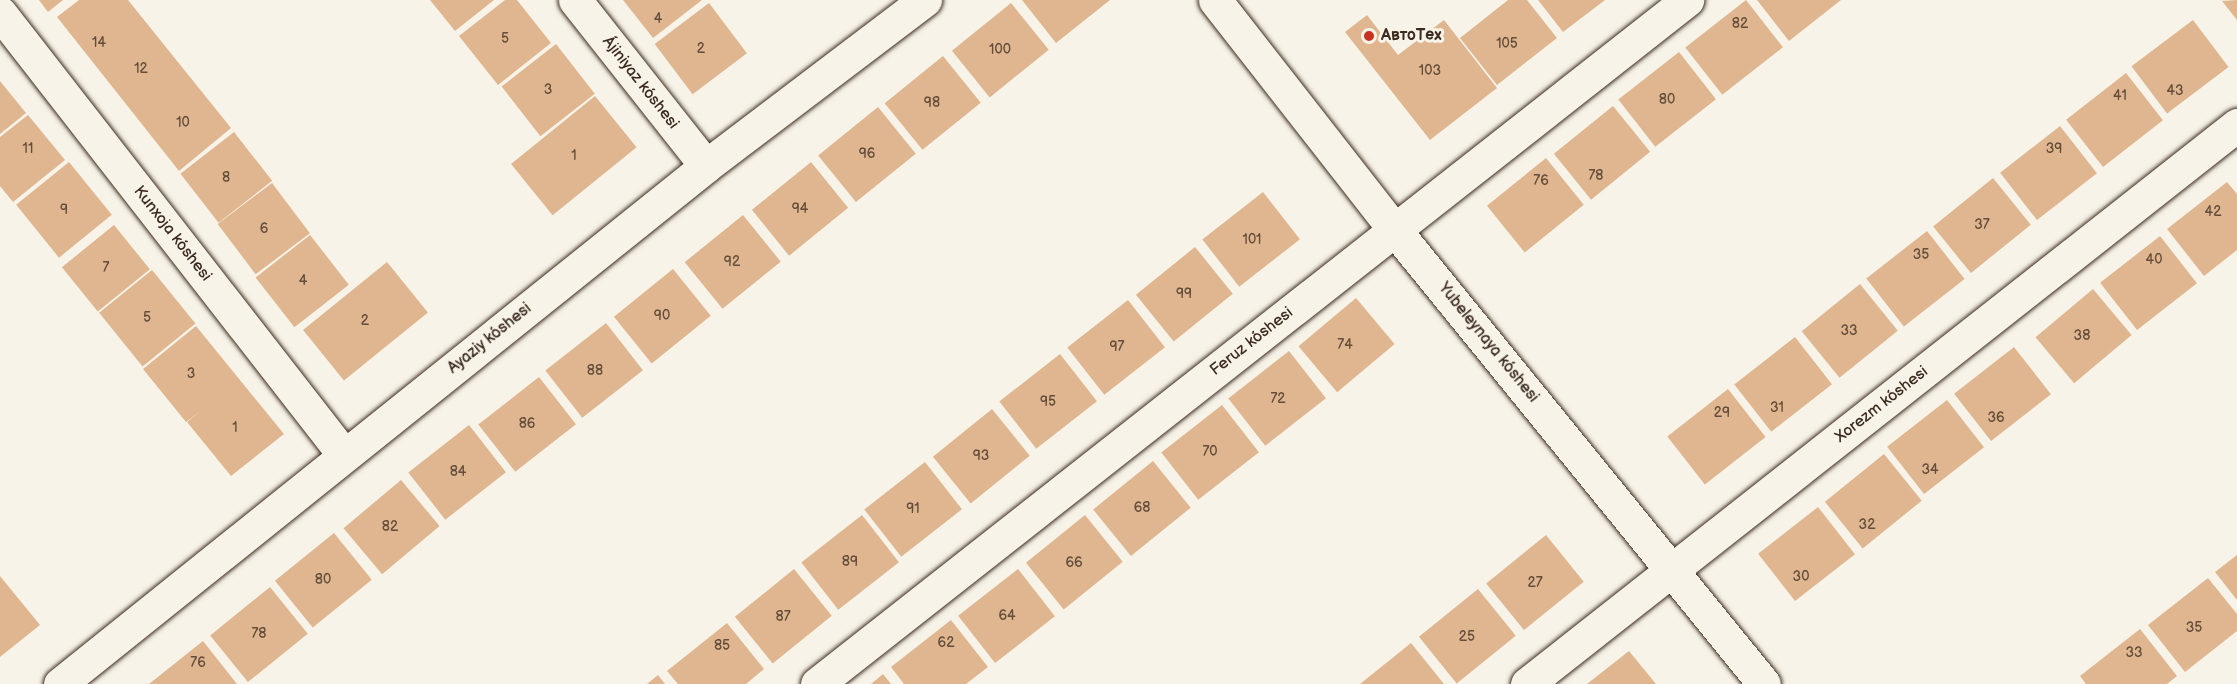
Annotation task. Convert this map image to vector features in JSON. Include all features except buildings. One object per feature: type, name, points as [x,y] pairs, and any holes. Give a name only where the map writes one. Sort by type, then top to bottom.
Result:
[{"type":"street","name":"Ájiniyaz kóshesi","points":[[575,0],[706,166]]},
{"type":"street","name":"Ayaziy kóshesi","points":[[60,684],[706,166],[925,0]]},
{"type":"street","name":"Yubeleynaya kóshesi","points":[[1215,0],[1395,229],[1764,684]]},
{"type":"street","name":"Feruz kóshesi","points":[[817,684],[1687,0]]},
{"type":"street","name":"Kunxoja kóshesi","points":[[0,13],[344,455]]},
{"type":"street","name":"Xorezm kóshesi","points":[[1527,684],[2237,125]]},
{"type":"place","name":"АвтоТех","points":[[1369,36]]}]
